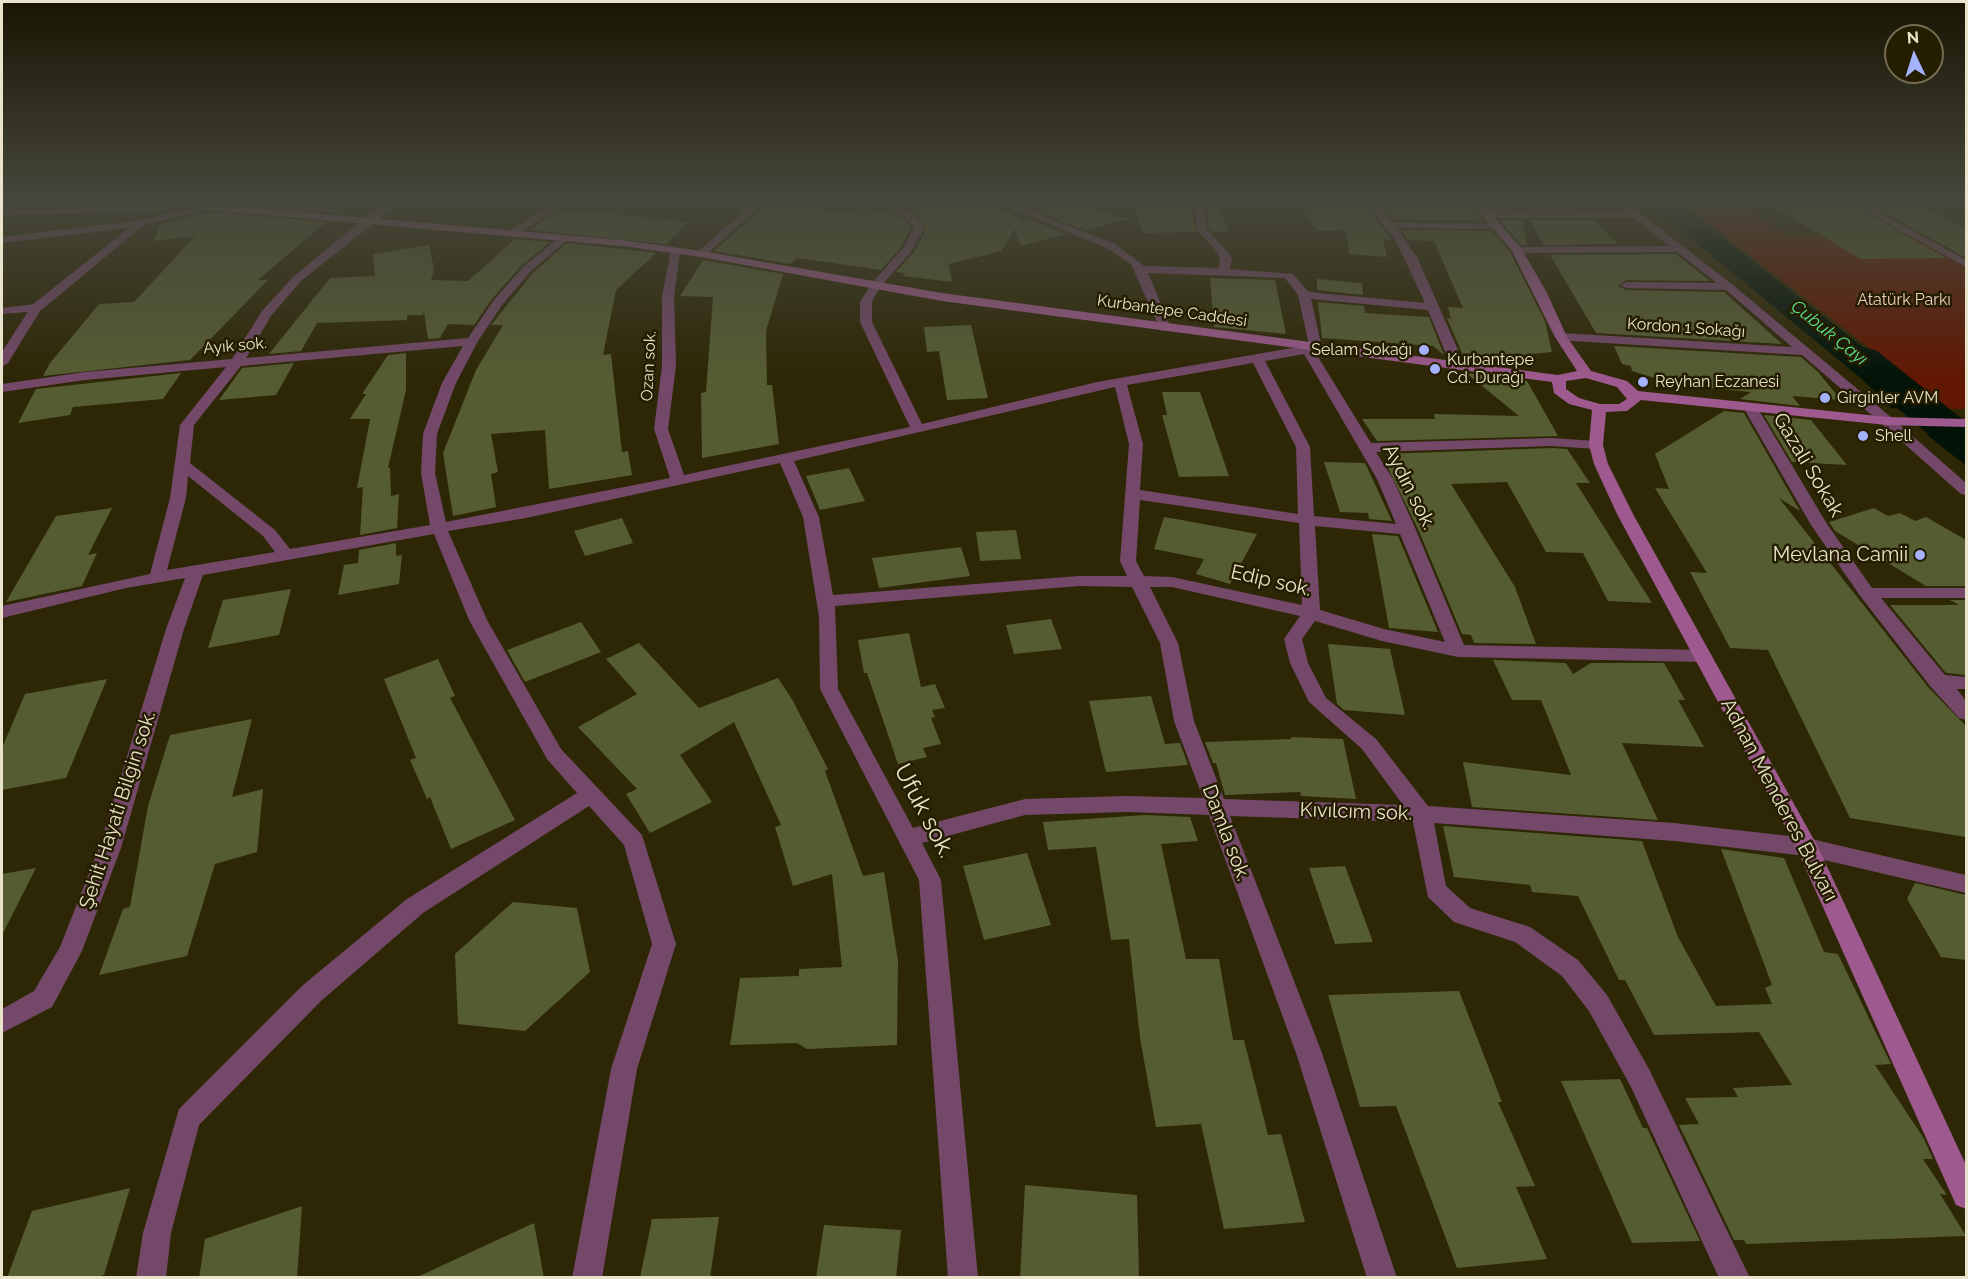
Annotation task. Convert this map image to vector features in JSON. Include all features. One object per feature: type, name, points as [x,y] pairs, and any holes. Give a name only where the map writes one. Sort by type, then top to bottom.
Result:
[{"type":"main road","name":"Kurbantepe Caddesi","points":[[732,260],[875,286],[1312,349],[1560,379],[1566,376],[1586,374]]},
{"type":"main road","points":[[1522,260],[1562,337],[1586,374],[1622,384],[1634,395],[1887,421],[1966,423]]},
{"type":"main road","points":[[1560,379],[1559,390],[1565,396],[1599,408],[1622,408],[1630,405],[1634,395]]},
{"type":"main road","name":"Adnan Menderes Bulvarı","points":[[1599,408],[1596,445],[1601,464],[1624,514],[1807,847],[1966,1195]]},
{"type":"street","points":[[2,363],[26,320],[36,308],[96,260]]},
{"type":"street","points":[[157,578],[178,498],[187,425],[236,363],[266,314],[297,279],[320,260]]},
{"type":"street","points":[[538,260],[527,269],[498,303],[472,341],[449,383],[430,434],[428,472],[438,528],[478,620],[554,754],[634,841],[664,944],[624,1069],[587,1278]]},
{"type":"street","name":"Ozan sok.","points":[[674,260],[668,297],[669,366],[661,429],[678,480]]},
{"type":"street","points":[[898,260],[875,286],[866,302],[866,322],[918,429]]},
{"type":"street","points":[[1129,260],[1141,269],[1165,328]]},
{"type":"street","points":[[1224,270],[1226,260]]},
{"type":"street","points":[[1412,260],[1458,366]]},
{"type":"street","points":[[1694,260],[1808,352],[1966,491]]},
{"type":"street","points":[[1141,269],[1224,270],[1281,274],[1289,276],[1304,294],[1433,307]]},
{"type":"street","points":[[1626,285],[1729,287]]},
{"type":"street","name":"Aydın sok.","points":[[1304,294],[1312,349],[1385,479],[1458,651]]},
{"type":"street","points":[[2,311],[36,308]]},
{"type":"street","name":"Kordon 1 Sokağı","points":[[1562,337],[1808,352]]},
{"type":"street","name":"Ayık sok.","points":[[2,388],[85,376],[472,341]]},
{"type":"street","points":[[2,612],[157,578],[438,528],[785,458],[1120,382],[1312,349]]},
{"type":"street","points":[[1257,358],[1303,447],[1311,614],[1293,639],[1299,663],[1319,702],[1369,744],[1422,814],[1436,890],[1462,915],[1522,934],[1570,968],[1598,1003],[1640,1078],[1735,1278]]},
{"type":"street","name":"Damla sok.","points":[[1120,382],[1136,444],[1128,561],[1169,643],[1184,721],[1309,1053],[1382,1278]]},
{"type":"street","name":"Gazali Sokak","points":[[1750,407],[1804,503],[1867,592],[1937,681],[1966,713]]},
{"type":"street","points":[[1366,448],[1551,442],[1596,445]]},
{"type":"street","name":"Ufuk sok.","points":[[785,458],[811,517],[825,602],[829,689],[930,879],[963,1278]]},
{"type":"street","points":[[182,464],[269,532],[286,555]]},
{"type":"street","points":[[1134,494],[1307,520],[1408,530]]},
{"type":"street","name":"Şehit Hayati Bilgin sok.","points":[[2,1022],[43,999],[70,951],[110,848],[169,650],[196,571]]},
{"type":"street","name":"Edip sok.","points":[[825,602],[1079,581],[1172,582],[1458,651],[1703,656]]},
{"type":"street","points":[[1867,592],[1966,593]]},
{"type":"street","points":[[1937,681],[1966,683]]},
{"type":"street","points":[[152,1278],[157,1233],[188,1118],[312,993],[415,906],[591,794]]},
{"type":"street","name":"Kıvılcım sok.","points":[[908,838],[1025,807],[1127,804],[1422,814],[1674,832],[1807,847],[1966,884]]},
{"type":"green space","name":"Atatürk Parkı","points":[[1756,260],[1953,260],[1966,267],[1966,409],[1948,409]]},
{"type":"water","points":[[1717,260],[1751,260],[1942,409],[1891,408],[1863,380]]},
{"type":"water","points":[[1926,434],[1966,435],[1966,466],[1964,464]]},
{"type":"building","points":[[173,260],[282,260],[258,280],[268,280],[190,360],[43,376],[50,363],[99,304],[134,302]]},
{"type":"building","points":[[374,260],[432,260],[434,269],[431,280],[468,281],[492,260],[529,260],[492,299],[474,325],[448,324],[440,338],[428,339],[424,311],[423,315],[407,315],[407,320],[317,323],[301,351],[269,354],[330,278],[375,276]]},
{"type":"building","points":[[548,260],[649,260],[616,290],[603,355],[611,354],[622,452],[628,451],[632,475],[549,489],[545,430],[491,434],[498,472],[491,474],[496,507],[453,516],[443,453],[476,370],[503,325],[491,325],[533,273]]},
{"type":"building","points":[[703,260],[783,274],[766,331],[767,385],[772,385],[779,444],[702,458],[701,393],[706,392],[713,297],[680,296]]},
{"type":"building","points":[[765,260],[795,260],[790,264]]},
{"type":"building","points":[[809,260],[890,260],[881,270]]},
{"type":"building","points":[[907,260],[966,260],[949,264],[952,282],[903,276],[905,273],[896,272]]},
{"type":"building","points":[[1442,260],[1514,260],[1545,321],[1552,352],[1513,356],[1519,368],[1465,360],[1447,318],[1451,319],[1448,307],[1463,308]]},
{"type":"building","points":[[1553,260],[1683,260],[1710,281],[1626,280],[1618,286],[1626,290],[1724,292],[1782,344],[1596,333]]},
{"type":"building","points":[[1210,278],[1275,280],[1286,334],[1214,327]]},
{"type":"building","points":[[1317,279],[1362,283],[1363,295],[1317,290]]},
{"type":"building","points":[[1318,302],[1364,306],[1365,313],[1429,317],[1444,355],[1433,346],[1322,338]]},
{"type":"building","points":[[971,325],[988,398],[947,400],[939,351],[927,352],[924,327]]},
{"type":"building","points":[[1614,346],[1801,357],[1818,372],[1841,400],[1792,396],[1800,406],[1740,399],[1751,392],[1677,385],[1632,371],[1631,366],[1622,364]]},
{"type":"building","points":[[406,353],[406,390],[388,468],[390,468],[391,496],[399,494],[397,528],[360,535],[363,487],[357,488],[370,419],[350,419],[366,394],[362,394],[388,355]]},
{"type":"building","points":[[294,363],[276,395],[219,400],[242,368]]},
{"type":"building","points":[[181,373],[163,399],[73,407],[70,415],[18,423],[36,389]]},
{"type":"building","points":[[1466,373],[1527,381],[1558,436],[1377,441],[1362,419],[1435,419],[1434,414],[1519,416]]},
{"type":"building","points":[[1162,392],[1200,392],[1229,476],[1179,477],[1162,415],[1167,415]]},
{"type":"building","points":[[1724,411],[1744,413],[1800,511],[1779,498],[1928,687],[1966,726],[1966,837],[1850,818],[1768,650],[1730,648],[1690,572],[1707,573],[1655,488],[1669,489],[1655,454]]},
{"type":"building","points":[[1764,415],[1811,420],[1847,465],[1792,462]]},
{"type":"building","points":[[1567,449],[1590,483],[1576,483],[1652,603],[1608,601],[1583,553],[1546,552],[1507,482],[1451,484],[1515,587],[1536,644],[1474,643],[1471,635],[1462,634],[1418,529],[1386,464],[1394,464],[1386,454]]},
{"type":"building","points":[[1324,462],[1365,463],[1392,521],[1369,519],[1368,513],[1340,512]]},
{"type":"building","points":[[849,468],[865,501],[820,510],[806,476]]},
{"type":"building","points":[[112,508],[88,555],[97,553],[82,586],[6,602],[56,516]]},
{"type":"building","name":"Mevlana Camii","points":[[1874,508],[1888,516],[1900,513],[1915,521],[1926,517],[1966,540],[1966,586],[1926,586],[1835,531],[1829,522]]},
{"type":"building","points":[[1164,517],[1257,534],[1230,584],[1196,574],[1204,559],[1154,549]]},
{"type":"building","points":[[622,518],[633,543],[585,556],[574,531]]},
{"type":"building","points":[[1016,530],[1021,559],[980,561],[976,532]]},
{"type":"building","points":[[1372,534],[1398,536],[1438,632],[1389,628]]},
{"type":"building","points":[[396,543],[396,556],[402,555],[399,584],[338,595],[344,565],[358,563],[359,550]]},
{"type":"building","points":[[961,547],[970,576],[879,588],[872,558]]},
{"type":"building","points":[[291,589],[279,635],[208,648],[223,600]]},
{"type":"building","points":[[1950,600],[1966,600],[1966,675],[1946,673],[1890,605],[1959,605]]},
{"type":"building","points":[[1051,619],[1062,649],[1014,654],[1006,625]]},
{"type":"building","points":[[581,622],[601,652],[525,682],[507,650]]},
{"type":"building","points":[[909,633],[921,687],[935,684],[945,708],[932,710],[935,717],[931,718],[941,744],[923,748],[927,757],[898,764],[867,673],[864,673],[858,640]]},
{"type":"building","points":[[639,643],[699,708],[778,678],[793,701],[828,769],[825,771],[863,876],[884,872],[898,961],[897,1045],[807,1049],[797,1043],[730,1045],[740,978],[799,976],[799,969],[842,967],[832,874],[793,886],[775,827],[781,825],[734,722],[680,755],[712,802],[650,833],[626,794],[637,789],[578,727],[637,694],[606,659]]},
{"type":"building","points":[[1328,644],[1390,649],[1405,715],[1344,710],[1337,704]]},
{"type":"building","points":[[438,659],[455,696],[450,698],[515,820],[451,849],[430,797],[427,799],[410,760],[416,758],[384,679]]},
{"type":"building","points":[[1493,660],[1566,663],[1573,674],[1591,663],[1664,663],[1685,700],[1678,700],[1704,747],[1622,743],[1658,820],[1472,807],[1463,762],[1571,775],[1541,700],[1512,700]]},
{"type":"building","points":[[107,679],[66,778],[2,790],[2,748],[25,694]]},
{"type":"building","points":[[1151,696],[1165,744],[1180,743],[1188,765],[1106,772],[1089,701]]},
{"type":"building","points":[[252,719],[232,797],[263,789],[257,852],[215,864],[187,956],[99,975],[123,909],[130,907],[148,806],[170,735]]},
{"type":"building","points":[[1291,737],[1343,739],[1356,799],[1301,796],[1300,792],[1225,795],[1216,763],[1213,763],[1205,742],[1291,739]]},
{"type":"building","points":[[1145,815],[1190,817],[1198,841],[1161,844],[1186,959],[1219,959],[1233,1040],[1244,1040],[1268,1135],[1281,1134],[1305,1222],[1224,1229],[1201,1124],[1156,1127],[1140,1038],[1129,939],[1111,940],[1096,847],[1048,850],[1043,822]]},
{"type":"building","points":[[1443,826],[1642,841],[1678,937],[1716,1006],[1772,1004],[1765,988],[1772,985],[1721,849],[1784,858],[1824,952],[1838,954],[1891,1064],[1875,1065],[1923,1137],[1933,1159],[1923,1159],[1947,1195],[1940,1194],[1966,1236],[1746,1244],[1744,1240],[1734,1240],[1679,1125],[1699,1124],[1685,1098],[1738,1097],[1733,1088],[1792,1085],[1759,1032],[1654,1035],[1625,980],[1619,980],[1578,896],[1532,892],[1530,885],[1454,877]]},
{"type":"building","points":[[1027,853],[1051,925],[984,940],[963,866]]},
{"type":"building","points":[[1345,866],[1373,942],[1335,944],[1309,868]]},
{"type":"building","points":[[36,868],[2,935],[2,874]]},
{"type":"building","points":[[1915,883],[1966,895],[1966,960],[1941,957],[1907,899]]},
{"type":"building","points":[[513,902],[577,908],[590,972],[525,1031],[458,1024],[455,954]]},
{"type":"building","points":[[1459,991],[1502,1102],[1498,1102],[1535,1186],[1516,1187],[1547,1259],[1457,1268],[1396,1106],[1360,1107],[1328,995]]},
{"type":"building","points":[[1620,1079],[1643,1128],[1647,1128],[1700,1241],[1632,1243],[1561,1081]]},
{"type":"building","points":[[1025,1185],[1137,1195],[1139,1278],[1020,1278]]},
{"type":"building","points":[[130,1188],[104,1275],[93,1278],[7,1278],[32,1211]]},
{"type":"building","points":[[302,1206],[297,1278],[199,1278],[205,1239]]},
{"type":"building","points":[[719,1217],[710,1278],[640,1278],[652,1219]]},
{"type":"building","points":[[534,1223],[544,1278],[415,1278]]},
{"type":"building","points":[[824,1225],[901,1230],[896,1278],[816,1278]]},
{"type":"waterway","name":"Çubuk Çayı","points":[[1863,359],[1966,444]]},
{"type":"place","name":"Selam Sokağı","points":[[1424,350]]},
{"type":"place","name":"Kurbantepe Cd. Durağı","points":[[1435,369]]},
{"type":"place","name":"Reyhan Eczanesi","points":[[1643,382]]},
{"type":"place","name":"Girginler AVM","points":[[1825,398]]},
{"type":"place","name":"Shell","points":[[1863,436]]},
{"type":"place","name":"Mevlana Camii","points":[[1920,555]]}]
